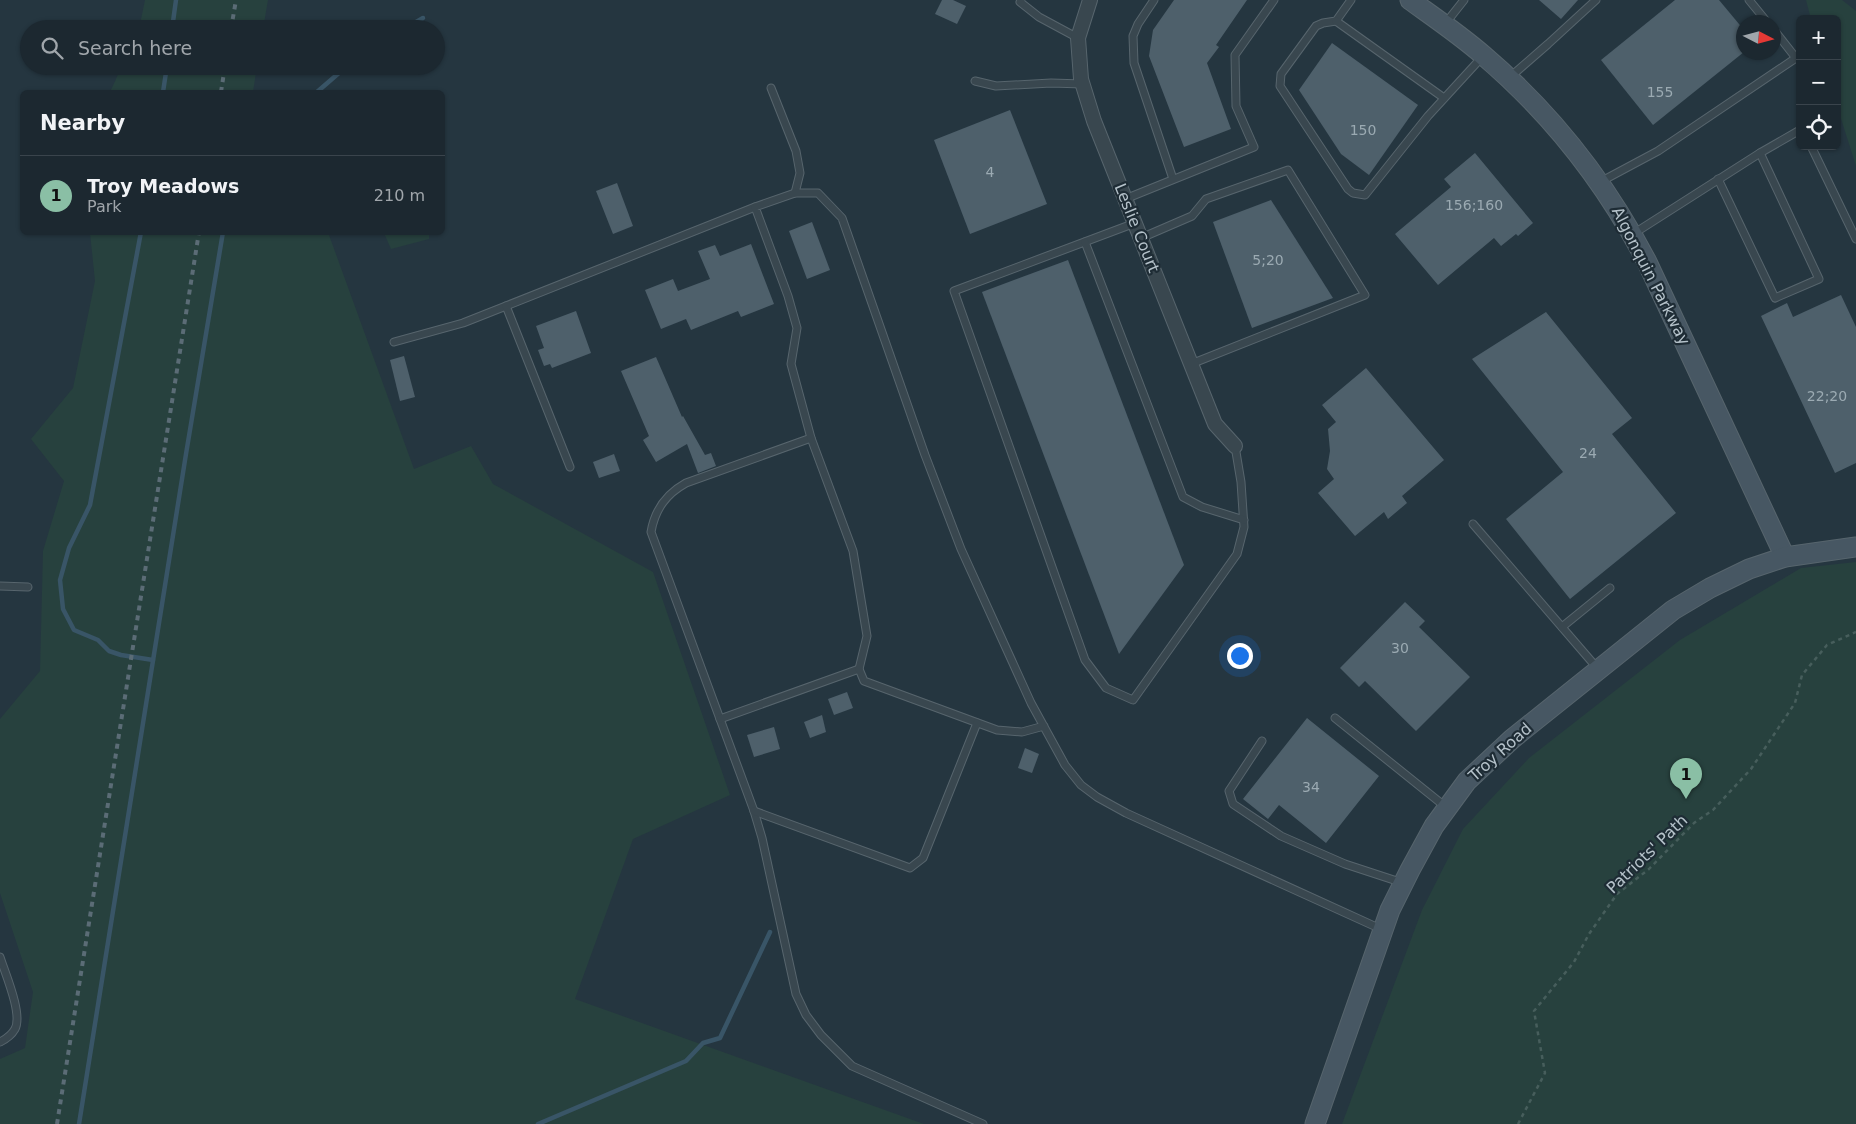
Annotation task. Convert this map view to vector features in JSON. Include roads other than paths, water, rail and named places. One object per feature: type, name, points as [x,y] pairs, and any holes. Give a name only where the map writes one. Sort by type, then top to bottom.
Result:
[{"type":"street","name":"Leslie Court","points":[[1090,0],[1078,38],[1083,84],[1094,121],[1215,424],[1235,446]]},
{"type":"street","name":"Algonquin Parkway","points":[[1417,2],[1484,55],[1509,78],[1564,137],[1599,182],[1632,234],[1785,557]]},
{"type":"street","name":"Troy Road","points":[[1315,1124],[1390,910],[1434,826],[1467,781],[1512,739],[1680,605],[1742,573],[1785,557],[1856,546]]},
{"type":"lane","points":[[1154,0],[1138,24],[1133,36],[1134,63],[1173,179]]},
{"type":"lane","points":[[1125,199],[1254,147],[1236,106],[1235,55],[1274,0]]},
{"type":"lane","points":[[1336,21],[1351,0]]},
{"type":"lane","points":[[1444,25],[1464,0]]},
{"type":"lane","points":[[1509,78],[1596,0]]},
{"type":"lane","points":[[1749,0],[1761,15]]},
{"type":"lane","points":[[1019,1],[1039,17],[1078,38]]},
{"type":"lane","points":[[1444,98],[1336,21],[1316,26],[1281,74],[1280,86],[1348,189],[1364,196],[1428,116],[1484,55]]},
{"type":"lane","points":[[1599,182],[1658,151],[1796,58],[1781,39]]},
{"type":"lane","points":[[975,81],[996,86],[1051,83],[1083,84]]},
{"type":"lane","points":[[771,88],[796,151],[800,173],[795,193]]},
{"type":"lane","points":[[1632,234],[1796,132]]},
{"type":"lane","points":[[1813,150],[1856,239]]},
{"type":"lane","points":[[1718,179],[1775,298],[1819,279],[1760,153]]},
{"type":"lane","points":[[1141,238],[1192,216],[1206,199],[1288,170],[1365,295],[1191,364]]},
{"type":"lane","points":[[394,342],[463,323],[755,207],[795,193],[818,193],[842,218],[925,455],[961,549],[1044,726],[1065,766],[1081,784],[1097,797],[1126,813],[1383,930]]},
{"type":"lane","points":[[755,207],[788,296],[797,328],[791,364],[811,438],[853,551],[867,636],[859,668],[864,681],[997,730],[1022,732],[1044,726]]},
{"type":"lane","points":[[1135,223],[954,291],[1085,660],[1106,688],[1133,700],[1237,554],[1244,520],[1241,482],[1235,446]]},
{"type":"lane","points":[[1086,242],[1183,496],[1202,507],[1244,520]]},
{"type":"lane","points":[[506,306],[570,467]]},
{"type":"lane","points":[[811,438],[686,482],[670,492],[664,499],[654,518],[650,532],[754,811],[762,838],[796,994],[806,1016],[821,1035],[852,1066],[983,1124]]},
{"type":"lane","points":[[1474,524],[1598,669]]},
{"type":"lane","points":[[0,586],[28,586]]},
{"type":"lane","points":[[1562,626],[1610,588]]},
{"type":"lane","points":[[720,719],[859,668]]},
{"type":"lane","points":[[1335,718],[1448,808]]},
{"type":"lane","points":[[754,811],[910,868],[923,858],[977,723]]},
{"type":"lane","points":[[1262,740],[1229,791],[1233,804],[1281,836],[1345,864],[1403,883]]},
{"type":"lane","points":[[0,957],[16,1007],[16,1028],[8,1038],[0,1042]]},
{"type":"waterway","points":[[173,20],[176,0]]},
{"type":"waterway","points":[[163,90],[166,75]]},
{"type":"waterway","points":[[319,90],[337,75]]},
{"type":"waterway","points":[[140,235],[90,505],[69,548],[60,580],[63,609],[74,630],[98,640],[109,651],[121,655],[153,660]]},
{"type":"waterway","points":[[79,1124],[222,235]]},
{"type":"waterway","points":[[538,1124],[686,1061],[703,1043],[720,1038],[770,932]]},
{"type":"railway","points":[[233,20],[236,0]]},
{"type":"railway","points":[[221,90],[224,75]]},
{"type":"railway","points":[[57,1124],[199,235]]},
{"type":"place","name":"Troy Meadows","points":[[1686,799]]}]
